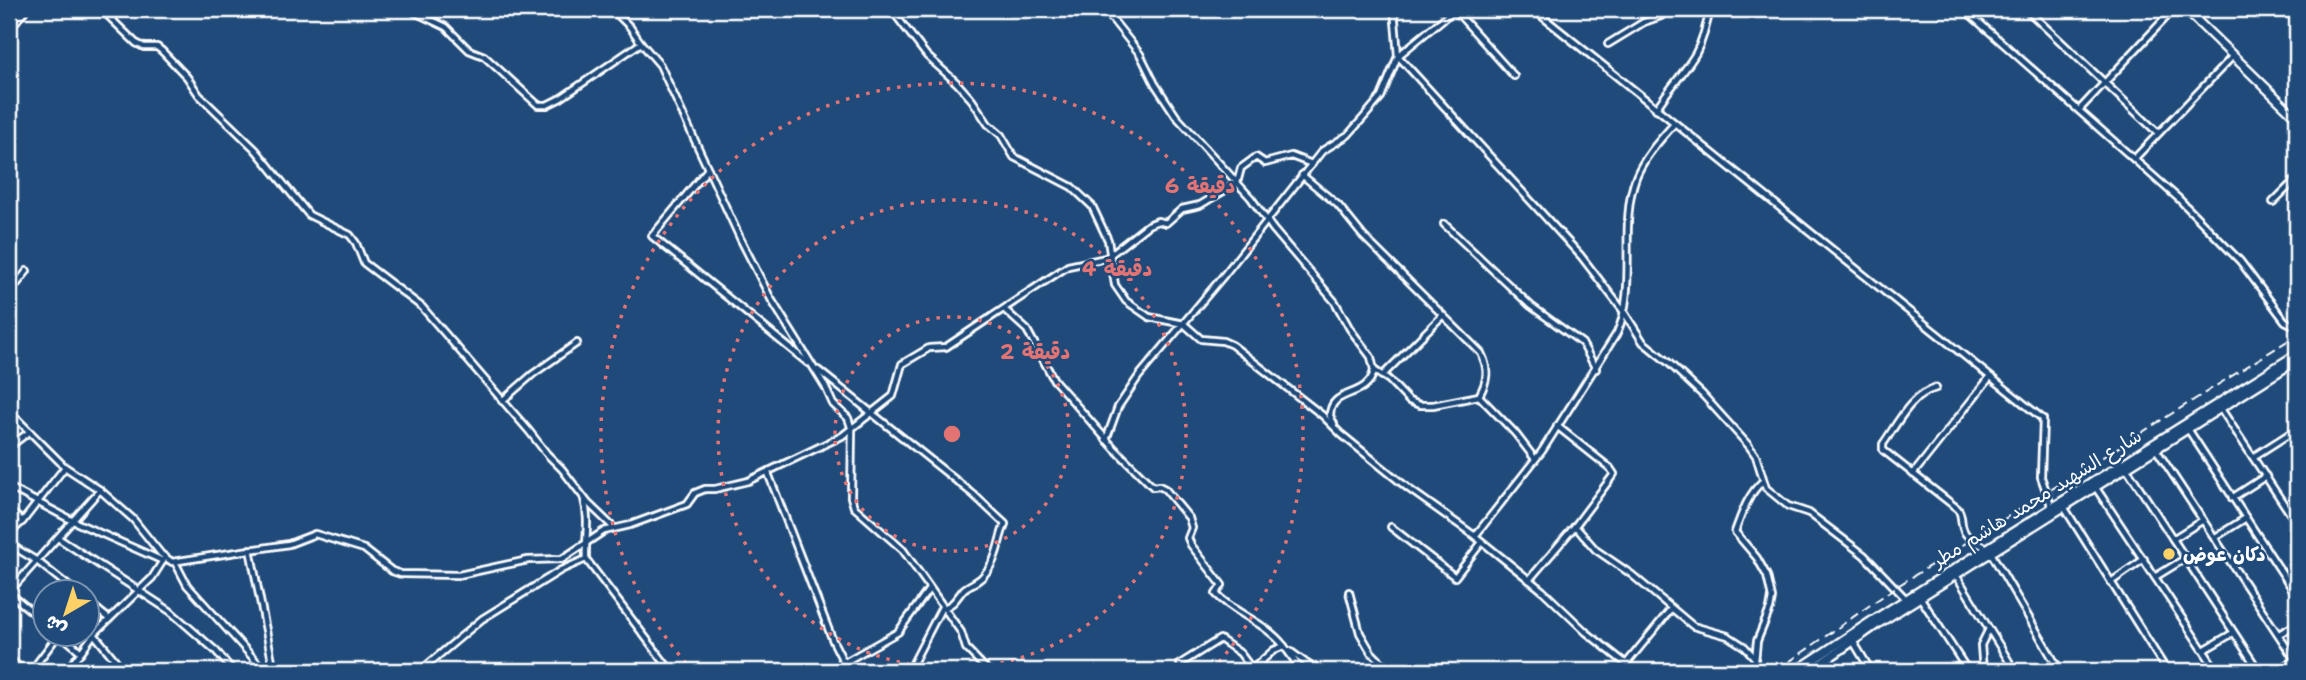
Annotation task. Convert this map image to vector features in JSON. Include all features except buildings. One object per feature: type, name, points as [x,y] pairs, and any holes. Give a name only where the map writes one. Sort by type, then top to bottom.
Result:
[{"type":"main road","points":[[9,28],[25,9]]},
{"type":"main road","points":[[2185,9],[2297,118]]},
{"type":"main road","name":"شارع الشهيد محمد هاشم مطر","points":[[1796,671],[1906,599],[2064,507],[2297,354]]},
{"type":"main road","name":"شارع الشهيد محمد هاشم مطر","points":[[1810,671],[2052,508],[2156,449],[2297,360]]},
{"type":"street","points":[[101,9],[136,43],[144,47],[157,47],[162,51],[187,77],[199,95],[255,149],[309,215],[353,238],[364,263],[422,307],[583,496],[614,528]]},
{"type":"street","points":[[408,9],[446,27],[469,50],[484,56],[538,105],[547,105],[561,98],[640,43]]},
{"type":"street","points":[[612,9],[660,65],[771,299],[829,392],[833,404],[848,418],[852,430],[852,503],[903,550],[961,632],[966,648],[988,671]]},
{"type":"street","points":[[891,9],[927,56],[972,100],[988,124],[1001,135],[1013,156],[1072,187],[1092,206],[1108,240],[1115,285],[1126,301],[1149,317],[1184,324],[1201,339],[1223,341],[1232,345],[1322,415],[1341,434],[1409,489],[1475,536],[1635,671]]},
{"type":"street","points":[[1104,9],[1140,54],[1176,116],[1237,183],[1335,302],[1350,329],[1371,357],[1374,370],[1372,381],[1365,388],[1342,396],[1331,408],[1330,416],[1341,434]]},
{"type":"street","points":[[1107,440],[1118,407],[1127,391],[1322,151],[1352,131],[1381,97],[1398,56],[1394,9]]},
{"type":"street","points":[[1442,9],[1455,9]]},
{"type":"street","points":[[1398,56],[1455,9]]},
{"type":"street","points":[[1455,9],[1514,76]]},
{"type":"street","points":[[1533,9],[2043,419],[2041,477],[2052,508]]},
{"type":"street","points":[[1608,44],[1644,22],[1661,16],[1667,9]]},
{"type":"street","points":[[1656,109],[1695,54],[1710,9]]},
{"type":"street","points":[[1964,9],[2178,198],[2241,261],[2284,321],[2297,324]]},
{"type":"street","points":[[2026,9],[2158,133]]},
{"type":"street","points":[[2079,110],[2174,9]]},
{"type":"street","points":[[1398,56],[1581,256],[1624,312],[1643,342],[1669,362],[1703,395],[1748,446],[1756,456],[1766,488],[1788,506],[1809,513],[1864,555],[1906,599]]},
{"type":"street","points":[[2134,159],[2233,56]]},
{"type":"street","points":[[1475,536],[1535,459],[1618,333],[1624,312],[1633,188],[1643,163],[1674,124]]},
{"type":"street","points":[[9,488],[73,521],[175,562],[295,543],[316,534],[364,549],[392,571],[401,574],[459,575],[528,560],[562,559],[598,534],[687,504],[695,493],[705,489],[748,481],[834,441],[852,430],[893,396],[902,364],[929,348],[946,347],[1068,266],[1100,260],[1148,225],[1158,221],[1166,223],[1182,209],[1200,205],[1237,183],[1241,168],[1256,158],[1265,163],[1290,156],[1312,163]]},
{"type":"street","points":[[708,168],[652,236],[813,367],[874,412],[990,508],[1005,524],[998,543],[997,558],[990,568],[982,578],[965,588],[949,607],[943,607]]},
{"type":"street","points":[[1302,175],[1338,205],[1363,236],[1474,345],[1486,362],[1486,383],[1479,396]]},
{"type":"street","points":[[2273,202],[2297,178]]},
{"type":"street","points":[[1444,224],[1531,306],[1582,343],[1596,369]]},
{"type":"street","points":[[9,294],[27,271]]},
{"type":"street","points":[[1004,310],[1027,330],[1050,374],[1107,440],[1153,487],[1166,489],[1189,518],[1192,523],[1188,538],[1191,545],[1223,585],[1216,594],[1224,602],[1274,633],[1302,671]]},
{"type":"street","points":[[1382,376],[1442,316]]},
{"type":"street","points":[[502,401],[533,374],[577,343]]},
{"type":"street","points":[[1374,370],[1409,401],[1420,405],[1479,396]]},
{"type":"street","points":[[1913,474],[1990,377]]},
{"type":"street","points":[[1936,388],[1925,391],[1904,412],[1883,444],[1883,450],[1958,509],[1963,530],[1989,551],[2060,671]]},
{"type":"street","points":[[1479,396],[1515,433],[1535,459]]},
{"type":"street","points":[[2221,409],[2297,524]]},
{"type":"street","points":[[9,411],[65,467],[100,490],[133,519],[164,559]]},
{"type":"street","points":[[1529,580],[1575,526],[1614,474],[1557,426]]},
{"type":"street","points":[[2188,429],[2297,596]]},
{"type":"street","points":[[2253,457],[2297,429]]},
{"type":"street","points":[[9,447],[29,432]]},
{"type":"street","points":[[2289,434],[2297,447]]},
{"type":"street","points":[[2156,449],[2296,661],[2277,671]]},
{"type":"street","points":[[9,534],[23,521],[65,467]]},
{"type":"street","points":[[2126,467],[2259,671]]},
{"type":"street","points":[[768,472],[833,641],[853,671]]},
{"type":"street","points":[[2232,498],[2266,476]]},
{"type":"street","points":[[1754,671],[1754,657],[1760,632],[1772,597],[1767,576],[1757,558],[1735,532],[1754,488],[1763,481]]},
{"type":"street","points":[[2094,485],[2217,671]]},
{"type":"street","points":[[32,611],[9,592],[100,490]]},
{"type":"street","points":[[583,496],[589,521],[585,544],[586,559],[671,671]]},
{"type":"street","points":[[2064,507],[2167,671]]},
{"type":"street","points":[[9,511],[23,521]]},
{"type":"street","points":[[2214,538],[2246,518]]},
{"type":"street","points":[[2173,539],[2203,520]]},
{"type":"street","points":[[1575,526],[1596,550],[1630,574],[1671,609],[1693,625],[1728,636],[1745,647],[1754,657]]},
{"type":"street","points":[[1391,527],[1455,577],[1482,542]]},
{"type":"street","points":[[58,538],[170,611],[216,651],[233,671]]},
{"type":"street","points":[[9,544],[58,578]]},
{"type":"street","points":[[250,548],[274,671]]},
{"type":"street","points":[[2155,577],[2186,558]]},
{"type":"street","points":[[102,627],[157,573],[164,559]]},
{"type":"street","points":[[424,670],[466,630],[482,619],[561,570],[586,559]]},
{"type":"street","points":[[2111,582],[2144,559]]},
{"type":"street","points":[[175,562],[187,585],[265,671]]},
{"type":"street","points":[[1956,575],[2015,671]]},
{"type":"street","points":[[845,662],[898,632],[929,589]]},
{"type":"street","points":[[1349,592],[1366,645],[1390,671]]},
{"type":"street","points":[[1920,597],[1968,671]]},
{"type":"street","points":[[909,671],[943,607]]},
{"type":"street","points":[[1626,664],[1671,609]]},
{"type":"street","points":[[102,614],[109,620]]},
{"type":"street","points":[[2279,634],[2297,624]]},
{"type":"street","points":[[1983,671],[1981,645],[1989,629]]},
{"type":"street","points":[[2204,650],[2234,633]]},
{"type":"street","points":[[1180,664],[1220,639],[1240,653],[1251,670],[1274,650],[1285,647]]},
{"type":"street","points":[[1853,640],[1871,671]]},
{"type":"street","points":[[102,644],[124,671]]},
{"type":"street","points":[[1285,647],[1317,671]]},
{"type":"street","points":[[31,671],[49,648]]},
{"type":"street","points":[[76,648],[80,651]]},
{"type":"street","points":[[66,671],[82,648]]},
{"type":"street","points":[[9,658],[23,671]]},
{"type":"street","points":[[72,663],[82,671]]},
{"type":"railway","points":[[1776,671],[1896,587],[2297,335]]},
{"type":"place","name":"دكان عوض","points":[[2169,554]]}]
